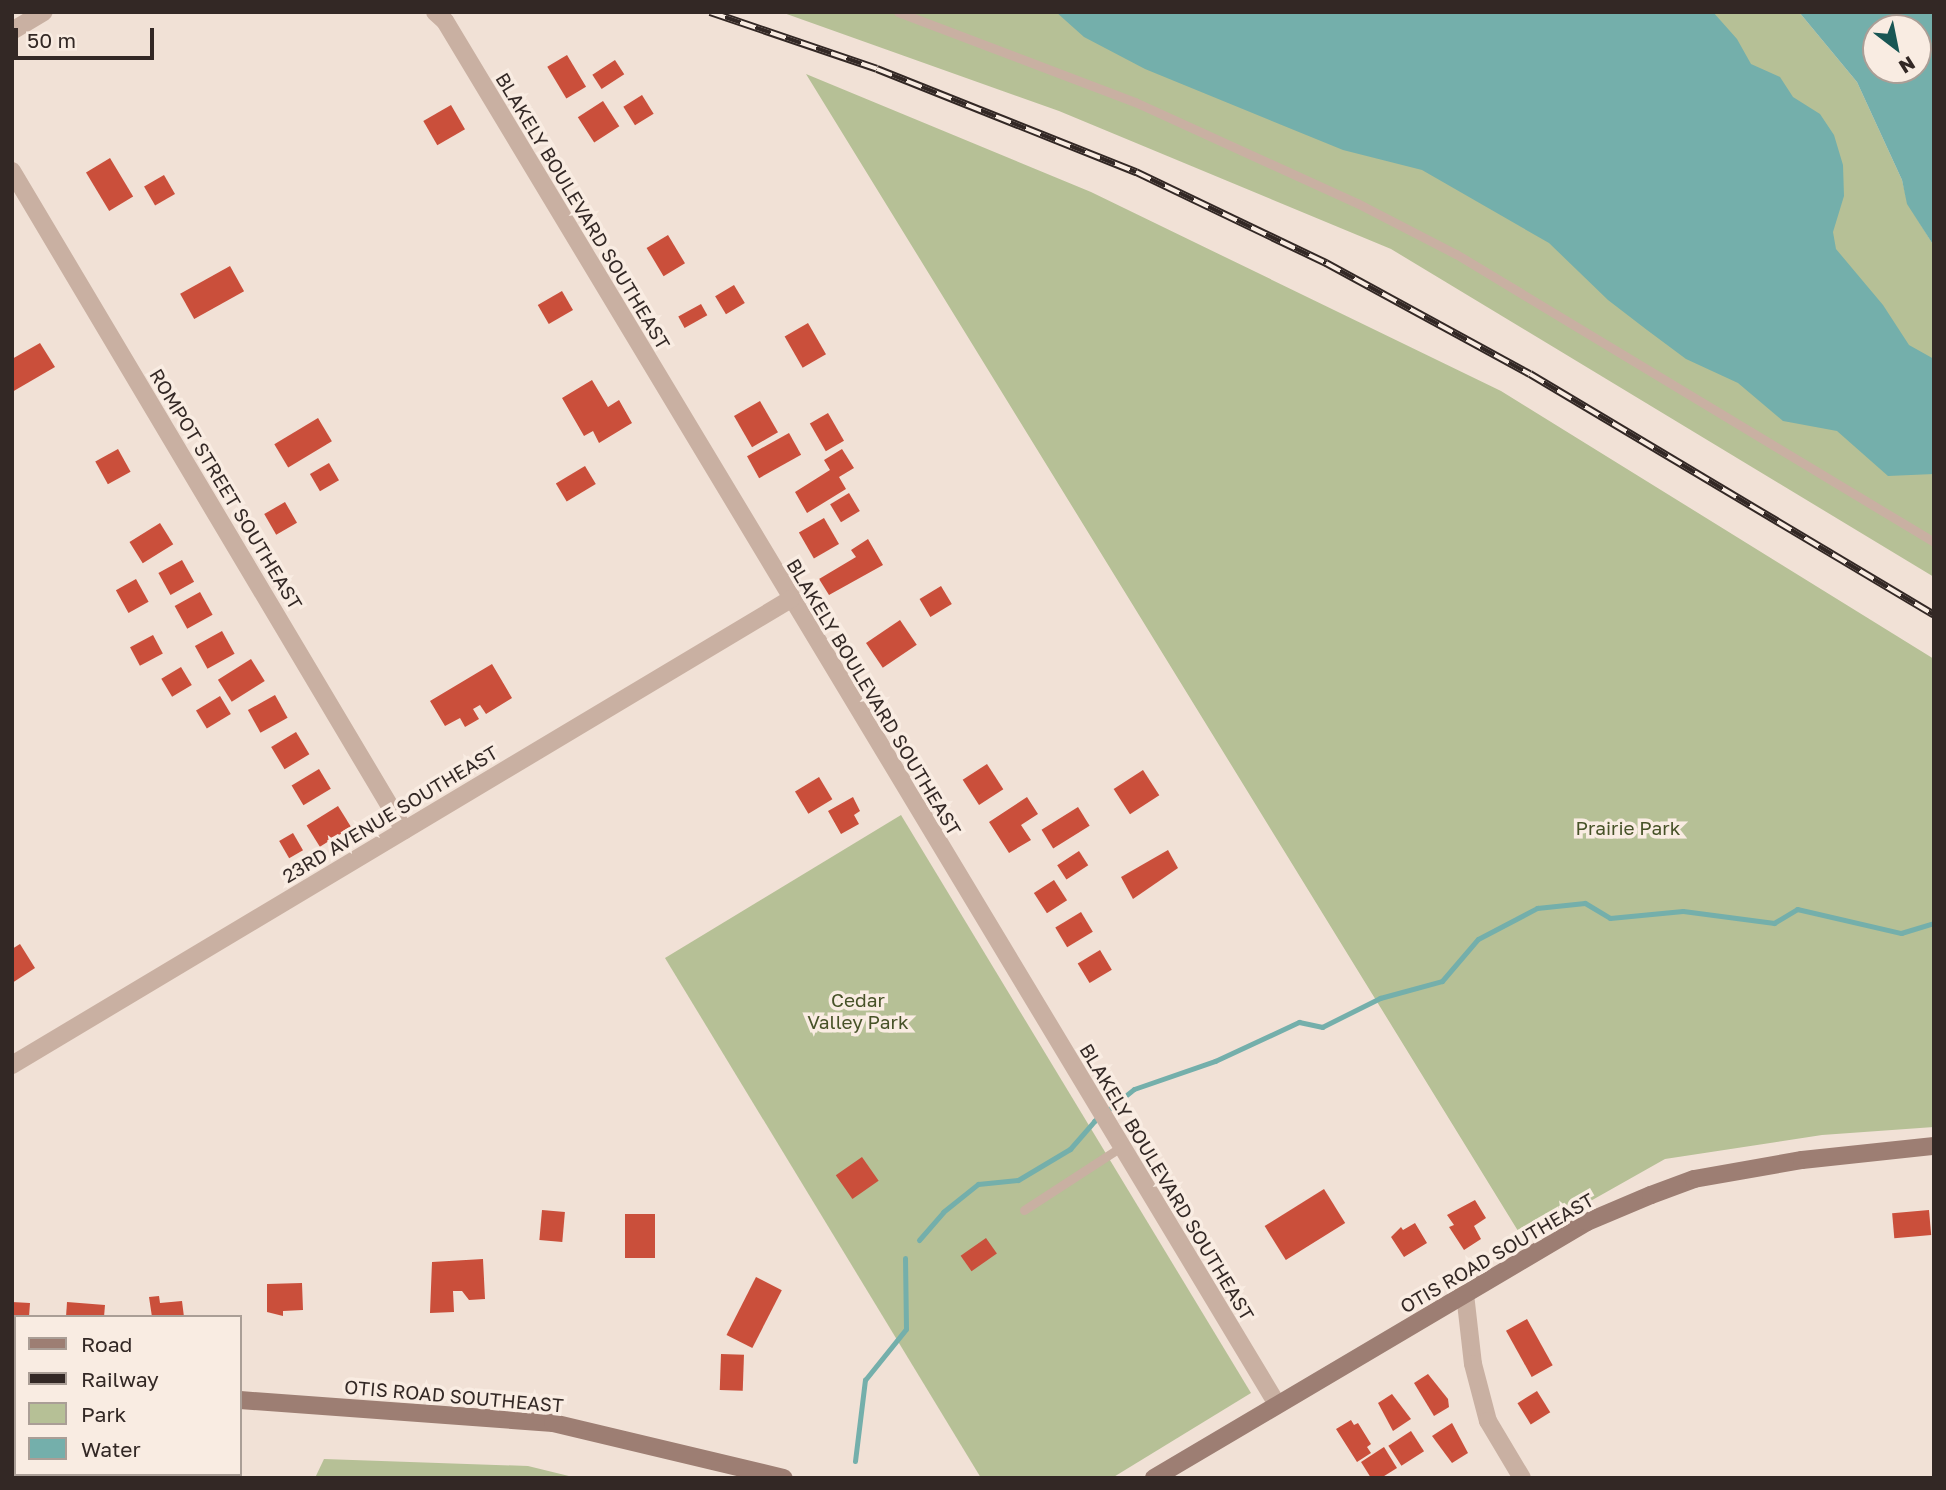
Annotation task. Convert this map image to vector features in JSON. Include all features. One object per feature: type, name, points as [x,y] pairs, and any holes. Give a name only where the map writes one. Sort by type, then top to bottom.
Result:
[{"type":"street","points":[[12,31],[44,12]]},
{"type":"street","name":"BLAKELY BOULEVARD SOUTHEAST","points":[[435,12],[445,21],[1276,1404]]},
{"type":"street","name":"ROMPOT STREET SOUTHEAST","points":[[12,171],[404,830]]},
{"type":"street","name":"23RD AVENUE SOUTHEAST","points":[[12,1065],[791,600]]},
{"type":"street","name":"OTIS ROAD SOUTHEAST","points":[[1154,1478],[1587,1222],[1694,1179],[1802,1160],[1934,1146]]},
{"type":"street","points":[[1465,1294],[1473,1364],[1488,1421],[1522,1478]]},
{"type":"street","name":"OTIS ROAD SOUTHEAST","points":[[242,1400],[553,1423],[784,1478]]},
{"type":"lane","points":[[898,12],[1135,102],[1357,203],[1457,254],[1934,542]]},
{"type":"lane","points":[[1024,1210],[1119,1143]]},
{"type":"green space","points":[[781,12],[1799,12],[1857,82],[1902,180],[1908,204],[1934,246],[1934,577],[1391,249],[1059,111]]},
{"type":"green space","name":"Prairie Park","points":[[806,74],[1091,192],[1501,391],[1934,659],[1934,1127],[1822,1135],[1665,1159],[1523,1239]]},
{"type":"green space","name":"Cedar Valley Park","points":[[901,815],[1251,1393],[1112,1478],[981,1478],[665,958]]},
{"type":"green space","points":[[324,1459],[528,1466],[577,1478],[315,1478]]},
{"type":"water","points":[[1056,12],[1713,12],[1737,39],[1751,64],[1780,77],[1793,97],[1820,114],[1834,135],[1843,165],[1844,196],[1833,232],[1836,249],[1883,305],[1909,345],[1934,359],[1934,474],[1888,476],[1837,431],[1783,421],[1738,383],[1686,359],[1647,330],[1608,300],[1549,243],[1422,170],[1343,150],[1145,69],[1084,37]]},
{"type":"water","points":[[1799,12],[1934,12],[1934,246],[1907,204],[1902,180],[1857,82]]},
{"type":"building","points":[[567,55],[586,87],[566,99],[547,67]]},
{"type":"building","points":[[615,60],[624,74],[602,89],[592,75]]},
{"type":"building","points":[[642,95],[654,114],[635,125],[623,107]]},
{"type":"building","points":[[603,101],[619,126],[594,142],[578,117]]},
{"type":"building","points":[[451,105],[465,129],[437,145],[423,121]]},
{"type":"building","points":[[110,158],[133,197],[109,211],[86,172]]},
{"type":"building","points":[[164,175],[175,194],[155,206],[144,186]]},
{"type":"building","points":[[668,235],[685,263],[664,276],[647,248]]},
{"type":"building","points":[[230,266],[244,291],[194,319],[180,294]]},
{"type":"building","points":[[734,285],[745,303],[726,314],[715,296]]},
{"type":"building","points":[[562,291],[573,310],[549,324],[538,305]]},
{"type":"building","points":[[701,304],[707,315],[685,328],[678,317]]},
{"type":"building","points":[[808,323],[826,354],[803,368],[785,336]]},
{"type":"building","points":[[40,343],[55,367],[12,392],[12,359]]},
{"type":"building","points":[[592,380],[608,407],[619,400],[632,423],[599,443],[593,431],[584,436],[562,398]]},
{"type":"building","points":[[760,401],[778,432],[752,447],[734,416]]},
{"type":"building","points":[[828,413],[844,441],[826,451],[810,424]]},
{"type":"building","points":[[318,418],[332,441],[288,467],[274,444]]},
{"type":"building","points":[[789,433],[801,455],[759,478],[747,456]]},
{"type":"building","points":[[118,449],[131,472],[108,484],[95,462]]},
{"type":"building","points":[[842,449],[854,468],[839,477],[846,489],[807,513],[795,492],[830,470],[824,460]]},
{"type":"building","points":[[329,463],[339,480],[320,491],[310,474]]},
{"type":"building","points":[[585,466],[596,484],[567,502],[556,484]]},
{"type":"building","points":[[849,493],[860,511],[841,522],[830,504]]},
{"type":"building","points":[[285,502],[297,523],[276,535],[264,514]]},
{"type":"building","points":[[824,518],[839,544],[814,558],[799,532]]},
{"type":"building","points":[[160,523],[173,544],[143,563],[129,542]]},
{"type":"building","points":[[868,539],[883,565],[829,595],[819,579],[856,557],[851,550]]},
{"type":"building","points":[[182,560],[194,582],[171,595],[158,573]]},
{"type":"building","points":[[136,579],[149,602],[128,613],[116,590]]},
{"type":"building","points":[[941,586],[952,604],[930,617],[920,599]]},
{"type":"building","points":[[200,592],[213,615],[187,629],[175,606]]},
{"type":"building","points":[[900,620],[917,645],[883,668],[866,643]]},
{"type":"building","points":[[222,631],[235,654],[207,669],[195,646]]},
{"type":"building","points":[[153,635],[163,654],[140,666],[130,647]]},
{"type":"building","points":[[251,659],[265,681],[232,702],[218,680]]},
{"type":"building","points":[[492,664],[512,698],[486,714],[480,705],[473,709],[479,719],[465,727],[460,718],[445,726],[430,701]]},
{"type":"building","points":[[181,667],[192,685],[172,697],[161,679]]},
{"type":"building","points":[[275,695],[288,718],[260,733],[248,710]]},
{"type":"building","points":[[220,696],[231,714],[207,728],[196,710]]},
{"type":"building","points":[[296,732],[309,754],[285,769],[271,747]]},
{"type":"building","points":[[987,764],[1003,789],[979,805],[963,780]]},
{"type":"building","points":[[319,769],[331,789],[303,805],[292,785]]},
{"type":"building","points":[[1143,770],[1159,795],[1130,814],[1114,789]]},
{"type":"building","points":[[819,777],[832,799],[808,814],[795,791]]},
{"type":"building","points":[[853,797],[860,811],[854,815],[859,824],[841,834],[828,811]]},
{"type":"building","points":[[1027,797],[1038,814],[1021,825],[1031,840],[1009,853],[989,822]]},
{"type":"building","points":[[338,806],[351,827],[320,847],[307,826]]},
{"type":"building","points":[[1078,807],[1090,826],[1053,848],[1042,830]]},
{"type":"building","points":[[293,833],[303,850],[289,858],[279,841]]},
{"type":"building","points":[[1168,850],[1178,868],[1133,899],[1121,877]]},
{"type":"building","points":[[1079,851],[1088,865],[1066,879],[1057,865]]},
{"type":"building","points":[[1054,880],[1067,900],[1047,913],[1034,893]]},
{"type":"building","points":[[1081,912],[1093,932],[1067,947],[1055,927]]},
{"type":"building","points":[[20,944],[35,968],[12,983],[12,949]]},
{"type":"building","points":[[1100,950],[1112,970],[1090,983],[1078,963]]},
{"type":"building","points":[[862,1157],[879,1181],[852,1199],[836,1175]]},
{"type":"building","points":[[1324,1189],[1345,1223],[1286,1260],[1265,1226]]},
{"type":"building","points":[[1475,1200],[1486,1218],[1474,1226],[1481,1239],[1464,1250],[1449,1227],[1454,1225],[1447,1215]]},
{"type":"building","points":[[542,1210],[565,1212],[562,1242],[539,1240]]},
{"type":"building","points":[[1929,1210],[1931,1235],[1894,1238],[1892,1213]]},
{"type":"building","points":[[625,1214],[655,1214],[655,1258],[625,1258]]},
{"type":"building","points":[[1415,1223],[1427,1243],[1404,1257],[1391,1237],[1401,1227],[1403,1230]]},
{"type":"building","points":[[986,1238],[997,1254],[972,1271],[961,1256]]},
{"type":"building","points":[[483,1259],[485,1299],[469,1300],[462,1291],[453,1291],[454,1312],[430,1313],[432,1262]]},
{"type":"building","points":[[756,1277],[782,1290],[752,1348],[726,1335]]},
{"type":"building","points":[[302,1283],[303,1310],[283,1311],[283,1316],[267,1312],[267,1284]]},
{"type":"building","points":[[159,1296],[160,1303],[182,1301],[184,1315],[152,1315],[149,1297]]},
{"type":"building","points":[[12,1302],[30,1303],[29,1315],[14,1315],[12,1322]]},
{"type":"building","points":[[67,1302],[105,1305],[104,1315],[66,1315]]},
{"type":"building","points":[[1527,1319],[1553,1365],[1532,1377],[1506,1331]]},
{"type":"building","points":[[721,1354],[744,1355],[743,1391],[720,1390]]},
{"type":"building","points":[[1428,1374],[1448,1399],[1449,1407],[1434,1416],[1414,1383]]},
{"type":"building","points":[[1537,1391],[1550,1412],[1531,1424],[1517,1403]]},
{"type":"building","points":[[1392,1394],[1411,1419],[1393,1431],[1378,1403]]},
{"type":"building","points":[[1351,1420],[1354,1425],[1358,1423],[1371,1444],[1367,1447],[1371,1453],[1357,1462],[1336,1429]]},
{"type":"building","points":[[1452,1423],[1468,1453],[1452,1463],[1432,1436]]},
{"type":"building","points":[[1411,1431],[1424,1451],[1401,1466],[1388,1446]]},
{"type":"building","points":[[1384,1447],[1397,1468],[1381,1478],[1371,1478],[1361,1462]]},
{"type":"waterway","points":[[919,1240],[943,1212],[978,1184],[1018,1180],[1070,1149],[1094,1121],[1134,1089],[1215,1061],[1299,1022],[1322,1027],[1380,998],[1442,981],[1478,939],[1537,908],[1585,903],[1610,918],[1683,911],[1774,923],[1797,909],[1901,933],[1934,923]]},
{"type":"waterway","points":[[855,1461],[865,1380],[906,1329],[905,1258]]},
{"type":"railway","points":[[710,12],[877,69],[1136,172],[1326,263],[1530,374],[1934,615]]}]
